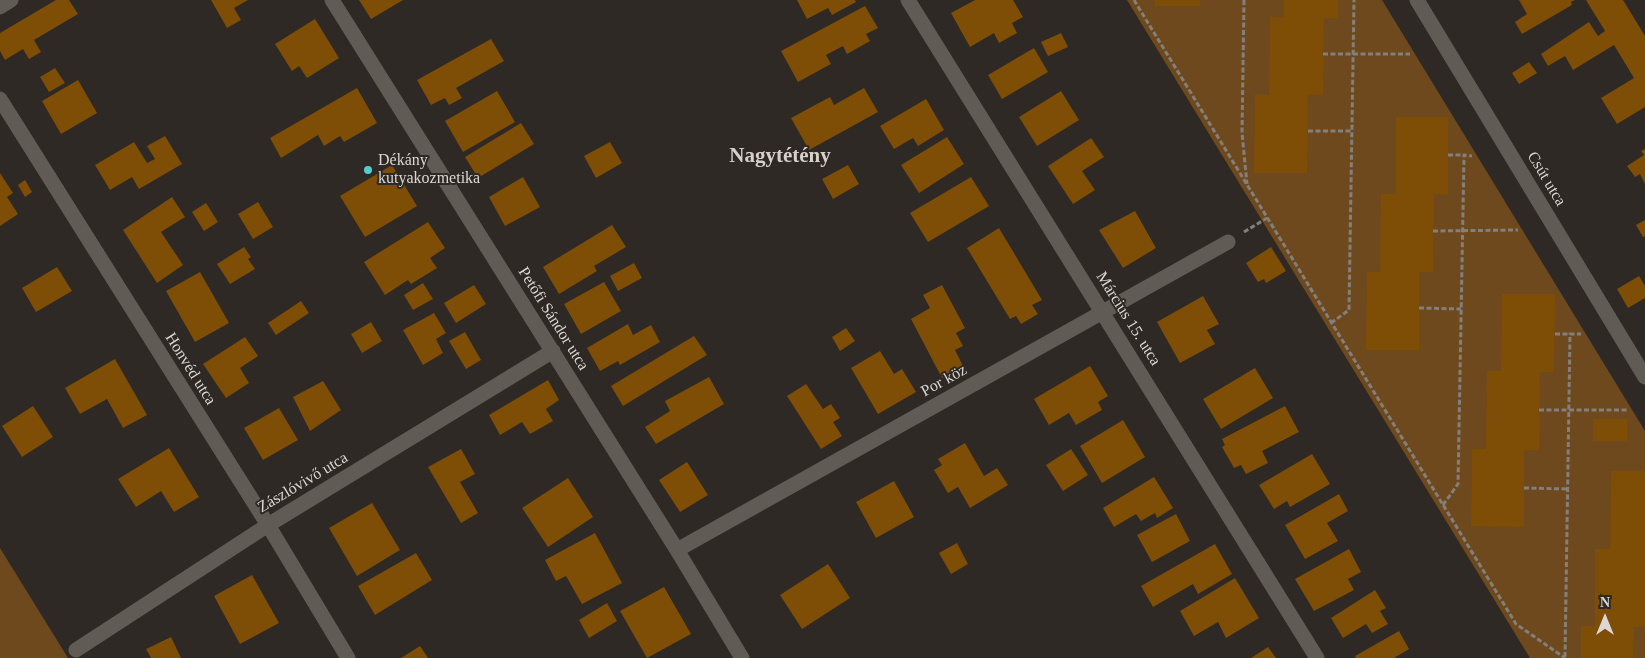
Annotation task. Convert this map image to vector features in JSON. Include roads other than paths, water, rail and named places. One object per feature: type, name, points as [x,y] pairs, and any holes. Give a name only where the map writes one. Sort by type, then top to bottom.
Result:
[{"type":"street","points":[[0,7],[11,0]]},
{"type":"street","name":"Petőfi Sándor utca","points":[[332,0],[677,550],[742,658]]},
{"type":"street","name":"Március 15. utca","points":[[908,0],[1317,658]]},
{"type":"street","name":"Csút utca","points":[[1417,0],[1644,373]]},
{"type":"street","name":"Honvéd utca","points":[[0,99],[268,526],[348,658]]},
{"type":"street","name":"Por köz","points":[[677,550],[1228,242]]},
{"type":"street","name":"Zászlóvivő utca","points":[[76,650],[268,526],[553,351]]},
{"type":"place","name":"Dékány kutyakozmetika","points":[[368,170]]},
{"type":"district","name":"Nagytétény","points":[[780,157]]}]
